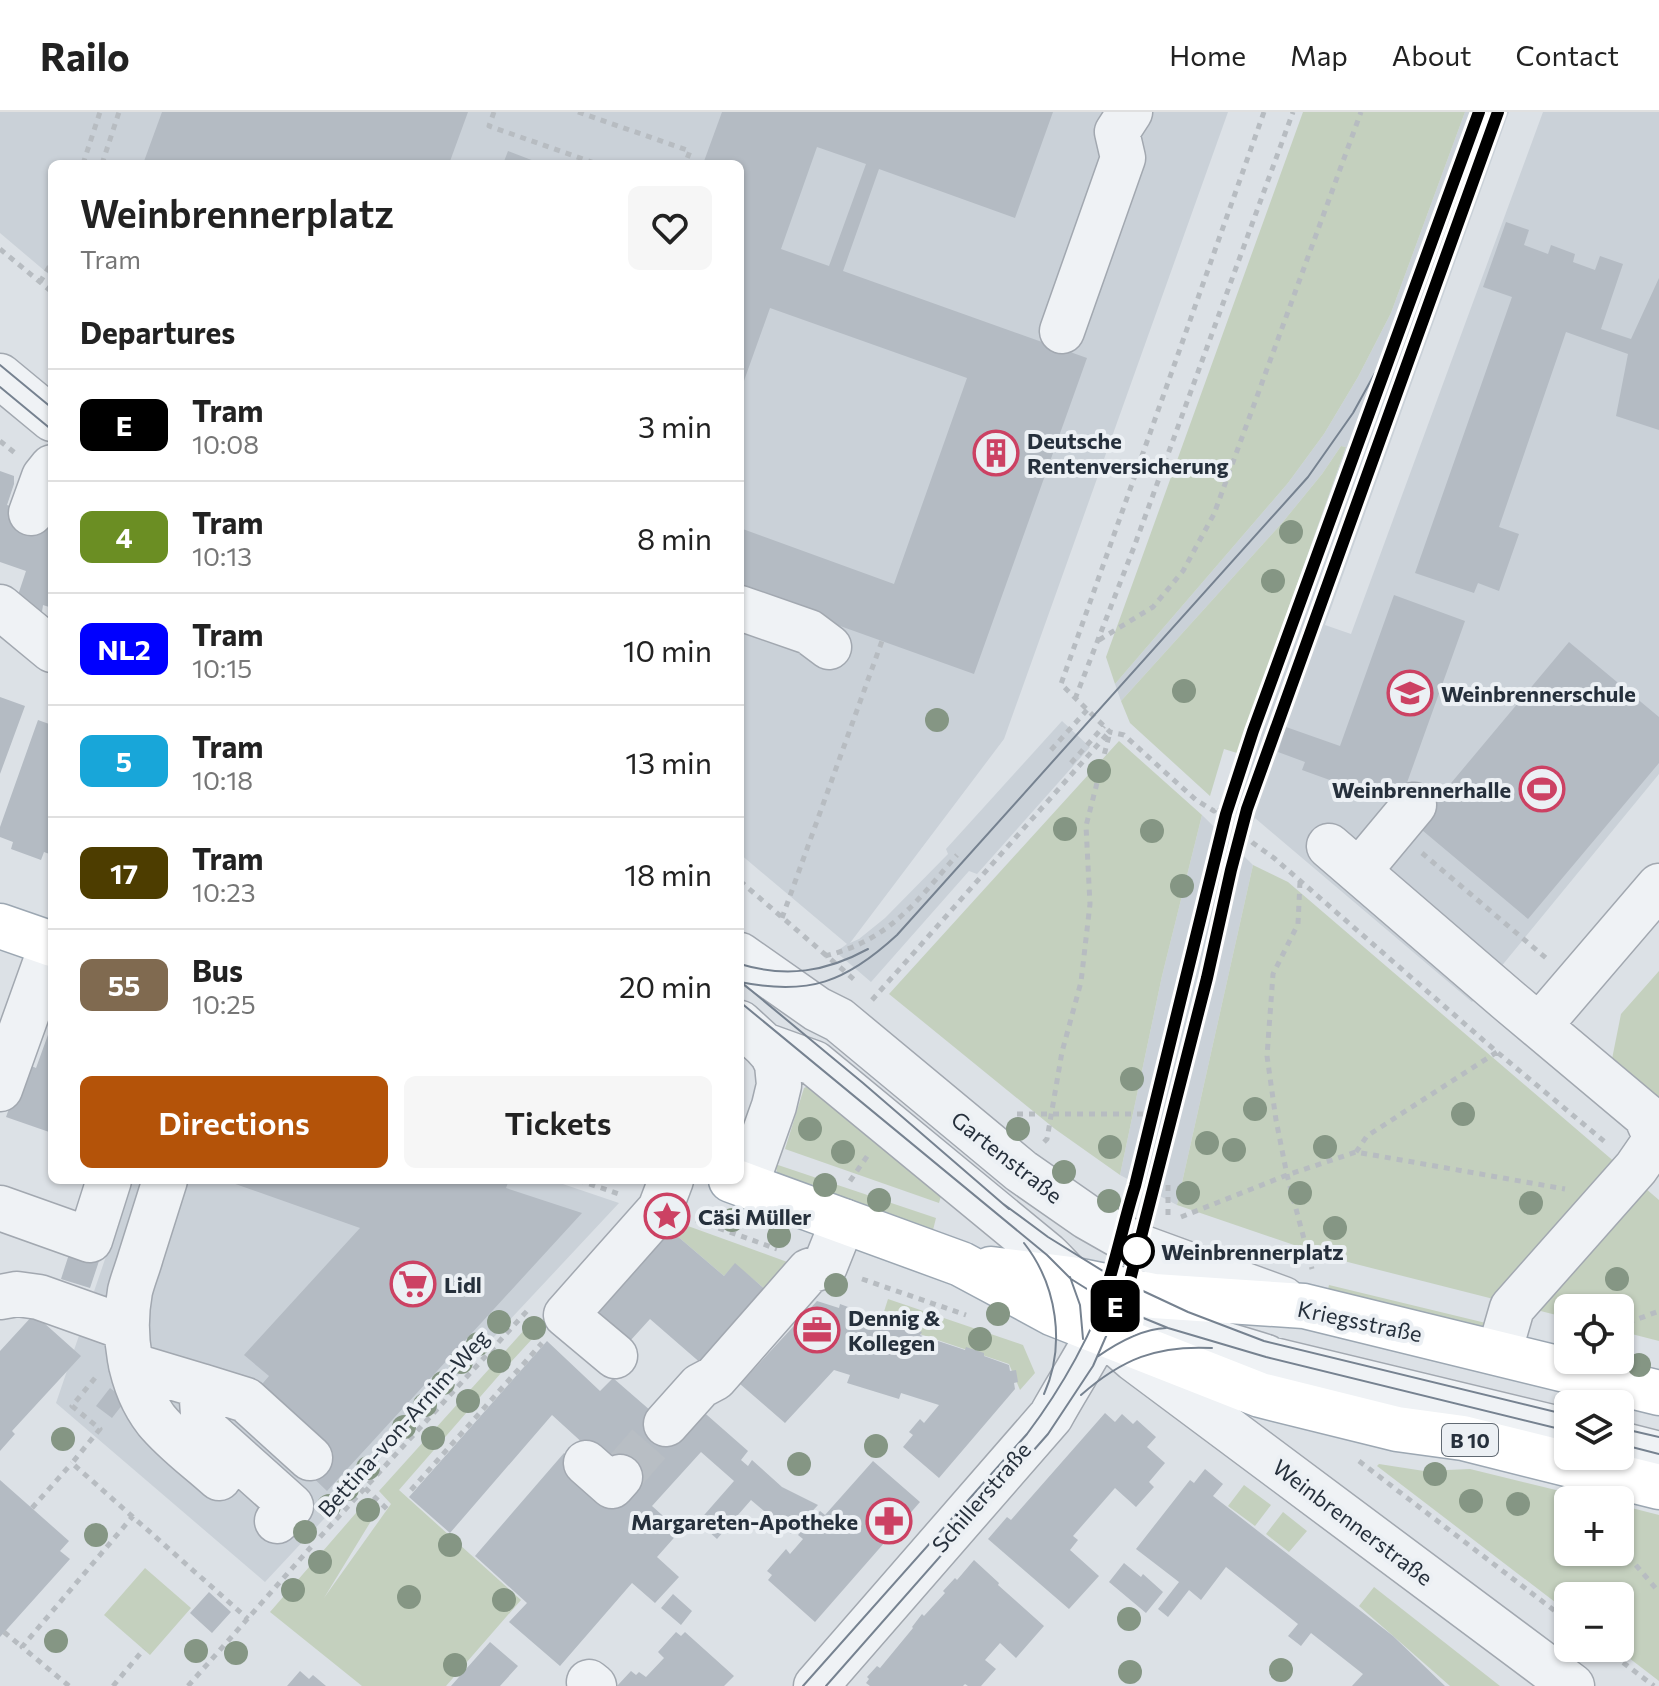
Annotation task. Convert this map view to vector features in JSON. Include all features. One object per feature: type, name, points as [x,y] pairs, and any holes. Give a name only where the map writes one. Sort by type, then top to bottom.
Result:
[{"type":"main road","points":[[0,926],[48,943]]},
{"type":"main road","name":"B 10","points":[[742,1184],[961,1264],[1054,1314],[1120,1329]]},
{"type":"main road","name":"Kriegsstraße","points":[[961,1264],[1071,1279],[1120,1329],[1260,1395],[1397,1429],[1644,1467]]},
{"type":"main road","name":"Kriegsstraße","points":[[1120,1329],[1126,1292],[1178,1299],[1304,1306],[1659,1393]]},
{"type":"street","points":[[1062,331],[1123,158],[1117,132],[1130,112]]},
{"type":"street","points":[[0,376],[48,416]]},
{"type":"street","points":[[31,513],[48,472]]},
{"type":"street","points":[[0,607],[48,647]]},
{"type":"street","points":[[744,609],[809,632],[829,647]]},
{"type":"street","points":[[1404,817],[1344,858],[1646,1116],[1656,1139],[1636,1168],[1512,1308],[1499,1353]]},
{"type":"street","points":[[1539,1026],[1659,886]]},
{"type":"street","points":[[0,1089],[48,955]]},
{"type":"street","name":"Gartenstraße","points":[[744,958],[817,1009],[839,1020],[1021,1171],[1109,1230],[1138,1246],[1304,1306]]},
{"type":"street","points":[[744,1172],[774,1106],[779,1085],[777,1064],[752,1034]]},
{"type":"street","points":[[752,1034],[814,1063],[1047,1255],[1071,1279]]},
{"type":"street","points":[[0,1208],[90,1240],[108,1184]]},
{"type":"street","points":[[164,1184],[130,1291],[129,1346],[147,1406],[168,1433],[219,1478]]},
{"type":"street","points":[[615,1356],[548,1312],[660,1209],[669,1184]]},
{"type":"street","points":[[666,1424],[700,1386],[715,1378],[809,1271],[825,1266],[843,1221]]},
{"type":"street","points":[[0,1297],[17,1294],[39,1297],[201,1386],[246,1400],[310,1458]]},
{"type":"street","points":[[1120,1329],[1168,1328],[1266,1357]]},
{"type":"street","points":[[1120,1329],[1199,1347],[1266,1357],[1554,1428]]},
{"type":"street","name":"Weinbrennerstraße","points":[[1120,1329],[1319,1496],[1555,1682]]},
{"type":"street","name":"Schillerstraße","points":[[816,1686],[1051,1416],[1084,1362],[1120,1329]]},
{"type":"street","points":[[201,1386],[204,1428],[291,1506],[277,1521]]},
{"type":"path","points":[[84,160],[100,112]]},
{"type":"path","points":[[103,160],[119,112]]},
{"type":"path","points":[[494,112],[489,126],[586,160]]},
{"type":"path","points":[[578,112],[690,151],[687,160]]},
{"type":"path","points":[[1264,112],[1061,684],[1110,732],[1124,735],[1196,800],[1214,811],[1218,806],[1253,843],[1636,1168]]},
{"type":"path","points":[[1075,699],[1293,112]]},
{"type":"path","points":[[1098,640],[1153,607],[1183,571],[1214,514],[1361,112]]},
{"type":"path","points":[[0,249],[48,289]]},
{"type":"path","points":[[40,282],[48,269]]},
{"type":"path","points":[[782,918],[882,641]]},
{"type":"path","points":[[1051,750],[1087,710]]},
{"type":"path","points":[[1071,763],[1104,726]]},
{"type":"path","points":[[874,997],[1110,732]]},
{"type":"path","points":[[1047,1139],[1062,1052],[1081,982],[1090,904],[1086,826],[1110,732]]},
{"type":"path","points":[[1404,817],[1513,931]]},
{"type":"path","points":[[825,956],[861,945],[885,930],[903,916],[957,855]]},
{"type":"path","points":[[978,867],[984,873]]},
{"type":"path","points":[[1298,1261],[1312,1267],[1287,1175],[1267,1056],[1273,974],[1298,924],[1300,881]]},
{"type":"path","points":[[1356,1152],[1367,1136],[1497,1052]]},
{"type":"path","points":[[1017,1114],[1146,1114]]},
{"type":"path","points":[[1181,1217],[1287,1175],[1356,1152],[1582,1192],[1602,1205]]},
{"type":"path","points":[[1166,1223],[1169,1213],[1168,1185]]},
{"type":"path","points":[[1158,1209],[1195,1222]]},
{"type":"path","points":[[1634,1320],[1659,1311]]},
{"type":"path","points":[[411,1490],[548,1312]]},
{"type":"path","name":"Bettina-von-Arnim-Weg","points":[[188,1686],[365,1488],[548,1312]]},
{"type":"path","points":[[32,1508],[100,1429],[72,1406],[101,1370],[129,1346]]},
{"type":"path","points":[[1356,1459],[1554,1610]]},
{"type":"path","points":[[72,1463],[248,1619]]},
{"type":"path","points":[[1644,1467],[1630,1519],[1628,1556],[1659,1592]]},
{"type":"path","points":[[365,1488],[387,1509]]},
{"type":"path","points":[[22,1647],[133,1516]]},
{"type":"path","points":[[4,1632],[69,1686]]},
{"type":"path","points":[[113,1686],[144,1649]]},
{"type":"path","points":[[1622,1662],[1654,1686]]},
{"type":"shaded area","points":[[0,112],[1228,112],[1004,739],[850,943],[885,918],[948,854],[946,849],[1062,721],[1090,747],[977,874],[969,871],[871,982],[836,952],[847,944],[744,857],[744,160],[48,160],[48,274],[0,233]]},
{"type":"shaded area","points":[[1465,112],[1509,112],[1325,625],[1351,634],[1543,112],[1659,112],[1659,774],[1472,1002],[1255,818],[1250,829],[1222,799],[1346,447],[1341,446],[1282,523],[1121,701],[1115,684],[1288,483],[1324,434],[1391,313]]},
{"type":"shaded area","points":[[1202,815],[1253,865],[1177,1205],[1120,1175],[1162,976]]},
{"type":"shaded area","points":[[131,1184],[563,1184],[619,1203],[265,1582],[56,1403]]},
{"type":"green space","points":[[1303,112],[1465,112],[1391,313],[1324,434],[1288,483],[1115,684],[1106,657]]},
{"type":"green space","points":[[1341,446],[1346,447],[1237,753],[1224,749],[1210,796],[1130,723],[1121,701],[1282,523]]},
{"type":"green space","points":[[1119,741],[1202,815],[1162,976],[1120,1175],[1055,1129],[889,994]]},
{"type":"green space","points":[[1253,865],[1288,882],[1659,1200],[1659,1341],[1634,1335],[1634,1294],[1554,1294],[1554,1314],[1332,1258],[1177,1205]]},
{"type":"green space","points":[[1659,971],[1659,1103],[1611,1064],[1621,1014]]},
{"type":"green space","points":[[810,1085],[941,1196],[939,1203],[785,1149],[804,1088]]},
{"type":"green space","points":[[775,1164],[936,1218],[933,1230],[783,1177],[777,1172]]},
{"type":"green space","points":[[663,1217],[790,1263],[766,1290],[735,1264],[724,1276],[662,1223]]},
{"type":"green space","points":[[1329,1285],[1490,1324],[1481,1331],[1327,1293]]},
{"type":"green space","points":[[888,1299],[1023,1345],[1035,1373],[1020,1390],[1009,1364],[881,1321]]},
{"type":"green space","points":[[535,1318],[544,1326],[399,1490],[521,1600],[446,1686],[362,1686],[270,1612],[369,1498],[379,1508],[324,1598],[391,1504],[379,1491]]},
{"type":"green space","points":[[1377,1466],[1424,1471],[1470,1469],[1554,1490],[1554,1566],[1634,1566],[1634,1509],[1659,1515],[1659,1681],[1634,1662],[1634,1582],[1554,1582],[1554,1601]]},
{"type":"green space","points":[[1244,1485],[1271,1505],[1255,1526],[1228,1506]]},
{"type":"green space","points":[[1283,1512],[1307,1531],[1289,1552],[1266,1534]]},
{"type":"green space","points":[[145,1568],[191,1608],[150,1655],[104,1615]]},
{"type":"green space","points":[[1374,1587],[1500,1686],[1450,1686],[1359,1606]]},
{"type":"building","points":[[162,112],[468,112],[450,160],[144,160]]},
{"type":"building","name":"Deutsche Rentenversicherung","points":[[722,112],[1053,112],[1015,218],[879,169],[843,271],[1087,358],[974,674],[744,591],[744,529],[894,584],[967,378],[770,308],[744,381],[744,160],[704,160]],"holes":[[[817,147],[866,164],[829,266],[781,249]]]},
{"type":"building","points":[[508,151],[532,160],[505,160]]},
{"type":"building","points":[[1506,222],[1529,230],[1524,245],[1548,254],[1551,245],[1575,254],[1573,262],[1595,270],[1600,256],[1623,264],[1601,329],[1631,339],[1659,278],[1659,430],[1616,416],[1628,354],[1566,332],[1499,527],[1519,534],[1499,591],[1478,583],[1474,593],[1415,573],[1512,297],[1483,287]]},
{"type":"building","points":[[0,471],[14,476],[7,505],[48,519],[48,607],[43,605],[42,612],[20,605],[23,596],[18,595],[26,571],[0,562]]},
{"type":"building","points":[[1394,595],[1465,621],[1399,805],[1302,770],[1305,762],[1278,752],[1286,727],[1340,746]]},
{"type":"building","name":"Weinbrennerhalle","points":[[1569,642],[1659,717],[1659,763],[1528,919],[1416,825]]},
{"type":"building","points":[[0,697],[25,706],[0,774]]},
{"type":"building","points":[[38,720],[48,724],[48,854],[44,852],[41,860],[11,849],[13,842],[0,837],[0,827]]},
{"type":"building","points":[[48,1035],[48,1132],[6,1117],[25,1063],[36,1068]]},
{"type":"building","name":"Lidl","points":[[235,1184],[508,1184],[506,1188],[582,1213],[327,1491],[302,1467],[257,1390],[269,1376],[244,1355],[360,1228]]},
{"type":"building","points":[[662,1223],[724,1276],[735,1263],[775,1298],[711,1372],[650,1319],[630,1341],[590,1306]]},
{"type":"building","points":[[70,1251],[99,1261],[90,1288],[61,1279]]},
{"type":"building","points":[[817,1301],[839,1308],[840,1304],[859,1311],[857,1315],[902,1329],[903,1326],[965,1350],[966,1347],[984,1353],[984,1356],[1009,1365],[1010,1371],[1016,1370],[1018,1382],[1014,1383],[1015,1389],[939,1478],[903,1447],[913,1435],[909,1432],[920,1419],[924,1423],[939,1405],[901,1393],[899,1399],[847,1383],[850,1375],[834,1370],[785,1423],[740,1384]]},
{"type":"building","points":[[34,1314],[81,1356],[12,1431],[15,1434],[0,1451],[0,1351]]},
{"type":"building","points":[[547,1341],[600,1391],[613,1378],[666,1424],[699,1408],[748,1451],[741,1460],[748,1466],[752,1460],[782,1487],[818,1505],[791,1534],[751,1500],[717,1539],[698,1522],[734,1481],[701,1452],[652,1506],[680,1531],[657,1557],[679,1577],[655,1603],[632,1583],[560,1666],[509,1622],[527,1603],[475,1556],[564,1453],[617,1502],[620,1477],[552,1415],[450,1533],[409,1497]]},
{"type":"building","points":[[110,1388],[126,1400],[112,1418],[96,1406]]},
{"type":"building","points":[[1105,1413],[1115,1422],[1122,1414],[1133,1424],[1137,1420],[1156,1437],[1147,1447],[1165,1463],[1149,1482],[1154,1487],[1136,1507],[1115,1488],[1073,1536],[1078,1540],[1070,1550],[1099,1576],[1069,1609],[988,1539],[1007,1517],[1011,1520]]},
{"type":"building","points":[[873,1461],[920,1502],[815,1622],[768,1580],[772,1575],[767,1571],[786,1549],[790,1554],[803,1539],[798,1535],[820,1511],[825,1515]]},
{"type":"building","points":[[1205,1469],[1223,1484],[1213,1496],[1393,1636],[1445,1686],[1352,1686],[1363,1674],[1311,1633],[1301,1646],[1288,1636],[1298,1624],[1226,1567],[1201,1600],[1189,1590],[1168,1617],[1158,1609],[1179,1582],[1136,1549],[1190,1480],[1194,1483]]},
{"type":"building","points":[[0,1480],[69,1541],[60,1551],[70,1559],[0,1637]]},
{"type":"building","points":[[974,1560],[1044,1626],[1016,1658],[1000,1643],[985,1660],[996,1669],[981,1686],[870,1686],[866,1683],[867,1677],[877,1666],[880,1668],[922,1614],[924,1616],[945,1593],[943,1591]]},
{"type":"building","points":[[1124,1563],[1141,1577],[1143,1574],[1163,1592],[1146,1613],[1109,1582]]},
{"type":"building","points":[[209,1592],[231,1612],[212,1633],[190,1613]]},
{"type":"building","points":[[673,1594],[692,1611],[681,1625],[661,1608]]},
{"type":"building","points":[[676,1632],[681,1636],[685,1632],[734,1676],[724,1686],[617,1686],[631,1671],[646,1677],[664,1658],[658,1652]]},
{"type":"building","points":[[490,1642],[518,1666],[500,1686],[451,1686]]},
{"type":"building","points":[[300,1671],[309,1679],[313,1675],[326,1686],[287,1686]]},
{"type":"tunnel","points":[[620,1477],[666,1424]]},
{"type":"tram line","points":[[803,1686],[1027,1434],[1064,1378],[1096,1317],[1111,1276],[1135,1186],[1226,814],[1253,731],[1479,112]]},
{"type":"tram line","name":"E","points":[[1479,112],[1253,731],[1226,814],[1135,1186],[1103,1299],[1119,1308],[1129,1284],[1247,809],[1498,112]]},
{"type":"tram line","points":[[826,1686],[1048,1434],[1093,1366],[1129,1284],[1247,809],[1498,112]]},
{"type":"tram line","points":[[0,365],[48,405]]},
{"type":"tram line","points":[[744,983],[786,987],[825,981],[861,964],[897,935],[1308,477],[1353,413],[1375,373]]},
{"type":"tram line","points":[[0,387],[48,427]]},
{"type":"tram line","points":[[744,965],[774,971],[806,970],[837,963],[868,949]]},
{"type":"tram line","points":[[744,984],[1009,1209]]},
{"type":"tram line","points":[[744,1005],[1047,1255],[1071,1279],[1119,1308],[1168,1328],[1266,1357],[1554,1428]]},
{"type":"tram line","points":[[1002,1203],[1048,1237],[1111,1276],[1188,1312],[1264,1341],[1554,1412]]},
{"type":"tram line","points":[[1024,1243],[1044,1277],[1055,1316],[1055,1356],[1044,1394]]},
{"type":"tram line","points":[[1070,1277],[1080,1305],[1083,1339]]},
{"type":"tram line","points":[[1097,1357],[1130,1338],[1166,1328]]},
{"type":"tram line","points":[[1081,1395],[1111,1372],[1141,1357],[1174,1349],[1212,1348]]},
{"type":"tram line","points":[[1634,1431],[1659,1437]]},
{"type":"tram line","points":[[1634,1448],[1659,1454]]},
{"type":"place","name":"Deutsche Rentenversicherung","points":[[996,453]]},
{"type":"place","name":"Weinbrennerschule","points":[[1410,693]]},
{"type":"place","name":"Weinbrennerhalle","points":[[1542,789]]},
{"type":"place","name":"Cäsi Müller","points":[[667,1216]]},
{"type":"place","name":"Weinbrennerplatz","points":[[1137,1251]]},
{"type":"place","name":"Lidl","points":[[413,1284]]},
{"type":"place","name":"Dennig & Kollegen","points":[[817,1330]]},
{"type":"place","name":"Margareten-Apotheke","points":[[889,1521]]}]
